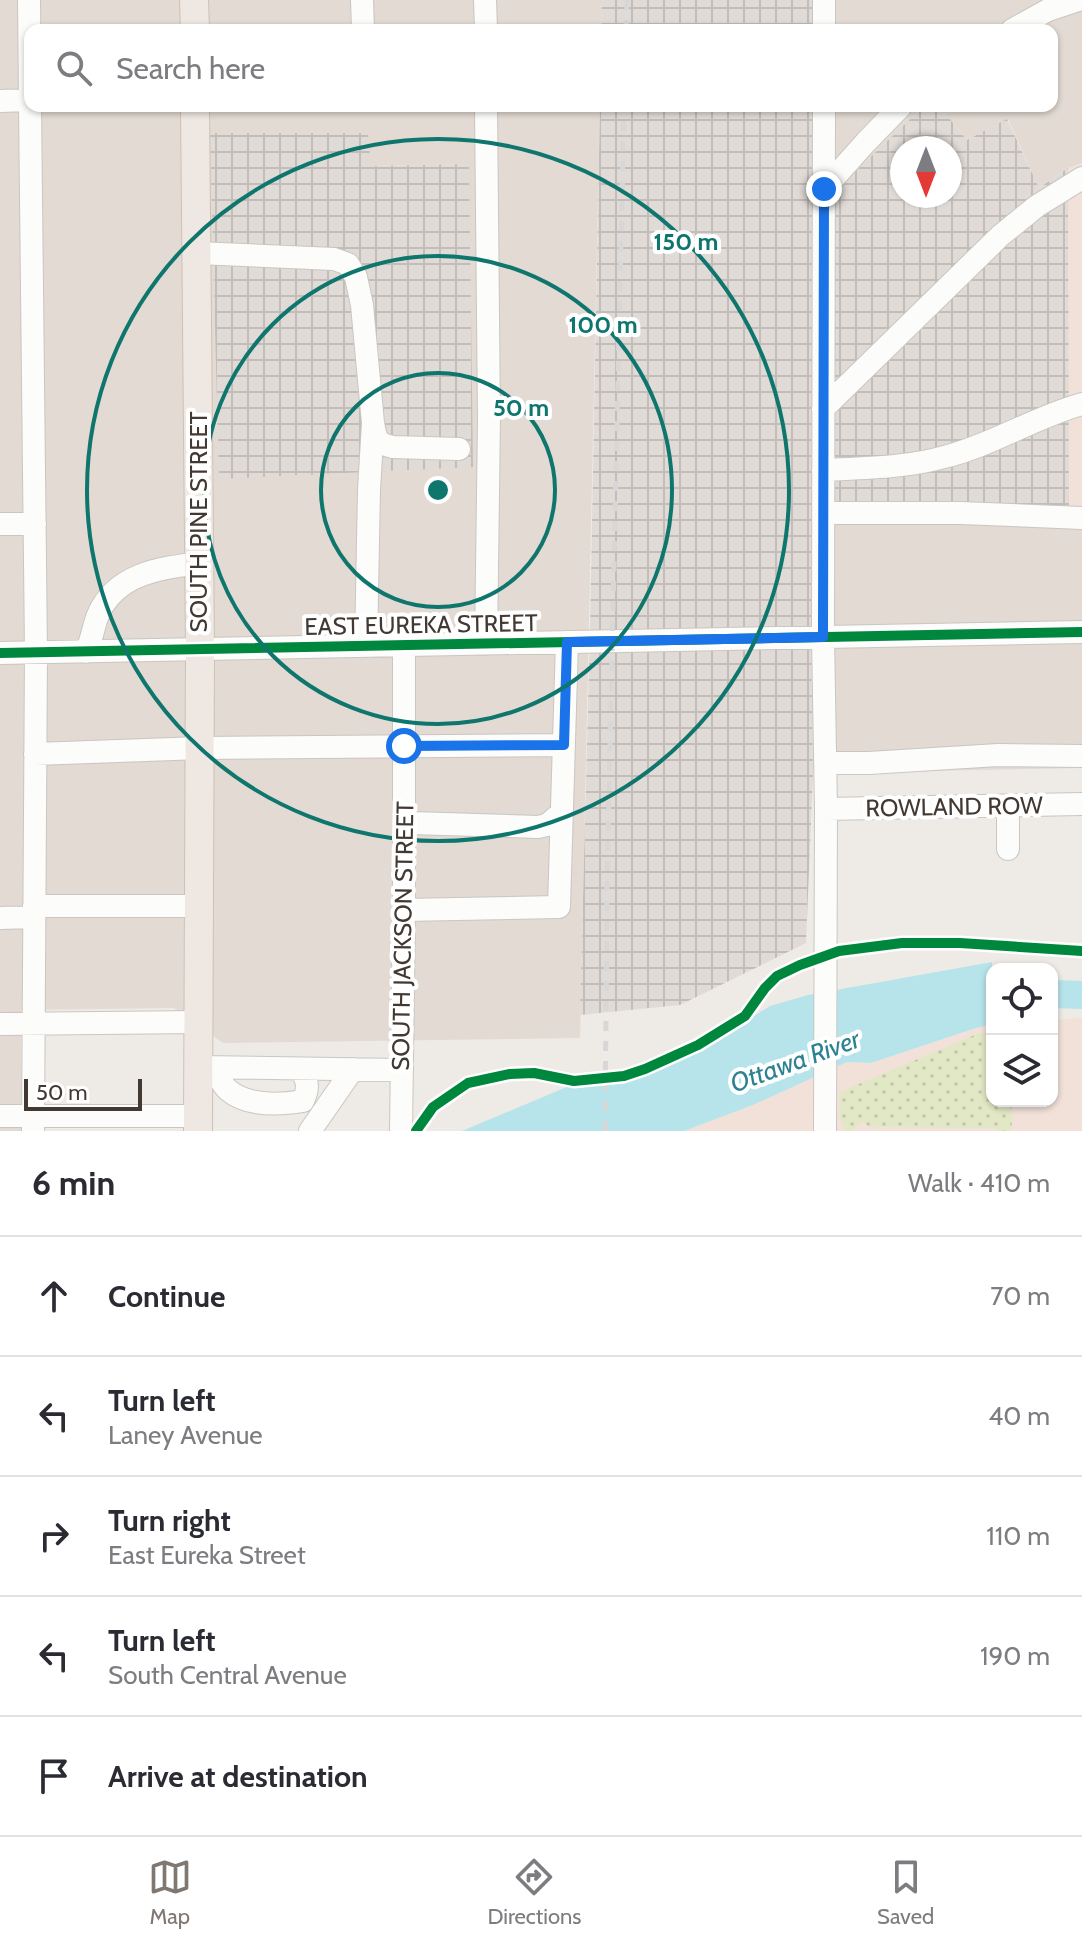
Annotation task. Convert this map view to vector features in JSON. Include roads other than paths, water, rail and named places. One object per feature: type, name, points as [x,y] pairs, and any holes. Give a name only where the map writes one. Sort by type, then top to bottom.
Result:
[{"type":"main road","points":[[194,0],[195,24]]},
{"type":"main road","name":"SOUTH PINE STREET","points":[[195,112],[201,748],[199,1022],[206,1068],[198,1124]]},
{"type":"street","points":[[29,0],[29,24]]},
{"type":"street","points":[[362,0],[363,24]]},
{"type":"street","points":[[485,0],[486,24]]},
{"type":"street","points":[[824,0],[824,24]]},
{"type":"street","points":[[1021,24],[1048,5],[1078,0]]},
{"type":"street","points":[[0,101],[24,102]]},
{"type":"street","points":[[30,112],[36,653],[33,1123]]},
{"type":"street","points":[[486,112],[489,419],[486,644]]},
{"type":"street","points":[[824,112],[825,1121]]},
{"type":"street","points":[[824,189],[895,112]]},
{"type":"street","points":[[823,409],[1000,236],[1037,206],[1082,178]]},
{"type":"street","points":[[197,253],[334,259],[348,264],[356,277],[362,305],[376,438],[383,445],[393,447],[459,449]]},
{"type":"street","points":[[823,470],[895,466],[950,456],[1057,411],[1082,404]]},
{"type":"street","points":[[366,646],[368,504],[373,423]]},
{"type":"street","points":[[823,513],[961,513],[1082,518]]},
{"type":"street","points":[[0,524],[35,524]]},
{"type":"street","points":[[86,652],[99,613],[124,584],[151,570],[200,563]]},
{"type":"street","name":"EAST EUREKA STREET","points":[[0,653],[1082,632]]},
{"type":"street","points":[[404,910],[559,907],[567,642]]},
{"type":"street","name":"SOUTH JACKSON STREET","points":[[401,1131],[404,645]]},
{"type":"street","points":[[35,754],[201,748],[564,745]]},
{"type":"street","points":[[825,763],[998,755],[1082,756]]},
{"type":"street","name":"ROWLAND ROW","points":[[826,809],[1082,804]]},
{"type":"street","points":[[1008,806],[1008,849]]},
{"type":"street","points":[[404,819],[412,823],[538,827],[547,825],[561,813]]},
{"type":"street","points":[[0,918],[34,912],[200,906]]},
{"type":"street","points":[[0,1024],[199,1022]]},
{"type":"street","points":[[206,1068],[402,1070]]},
{"type":"street","points":[[206,1068],[226,1089],[247,1101],[286,1103],[303,1101],[308,1089],[301,1069]]},
{"type":"street","points":[[310,1131],[353,1069]]},
{"type":"street","points":[[0,1116],[33,1123],[198,1124]]},
{"type":"water","points":[[986,963],[986,1026],[871,1063],[847,1062],[753,1105],[684,1131],[462,1131],[569,1086],[610,1085],[670,1065],[770,1006],[808,995]]},
{"type":"waterway","name":"Ottawa River","points":[[1058,994],[1082,995]]},
{"type":"railway","points":[[626,24],[627,0]]},
{"type":"railway","points":[[605,1131],[607,884],[624,112]]}]
